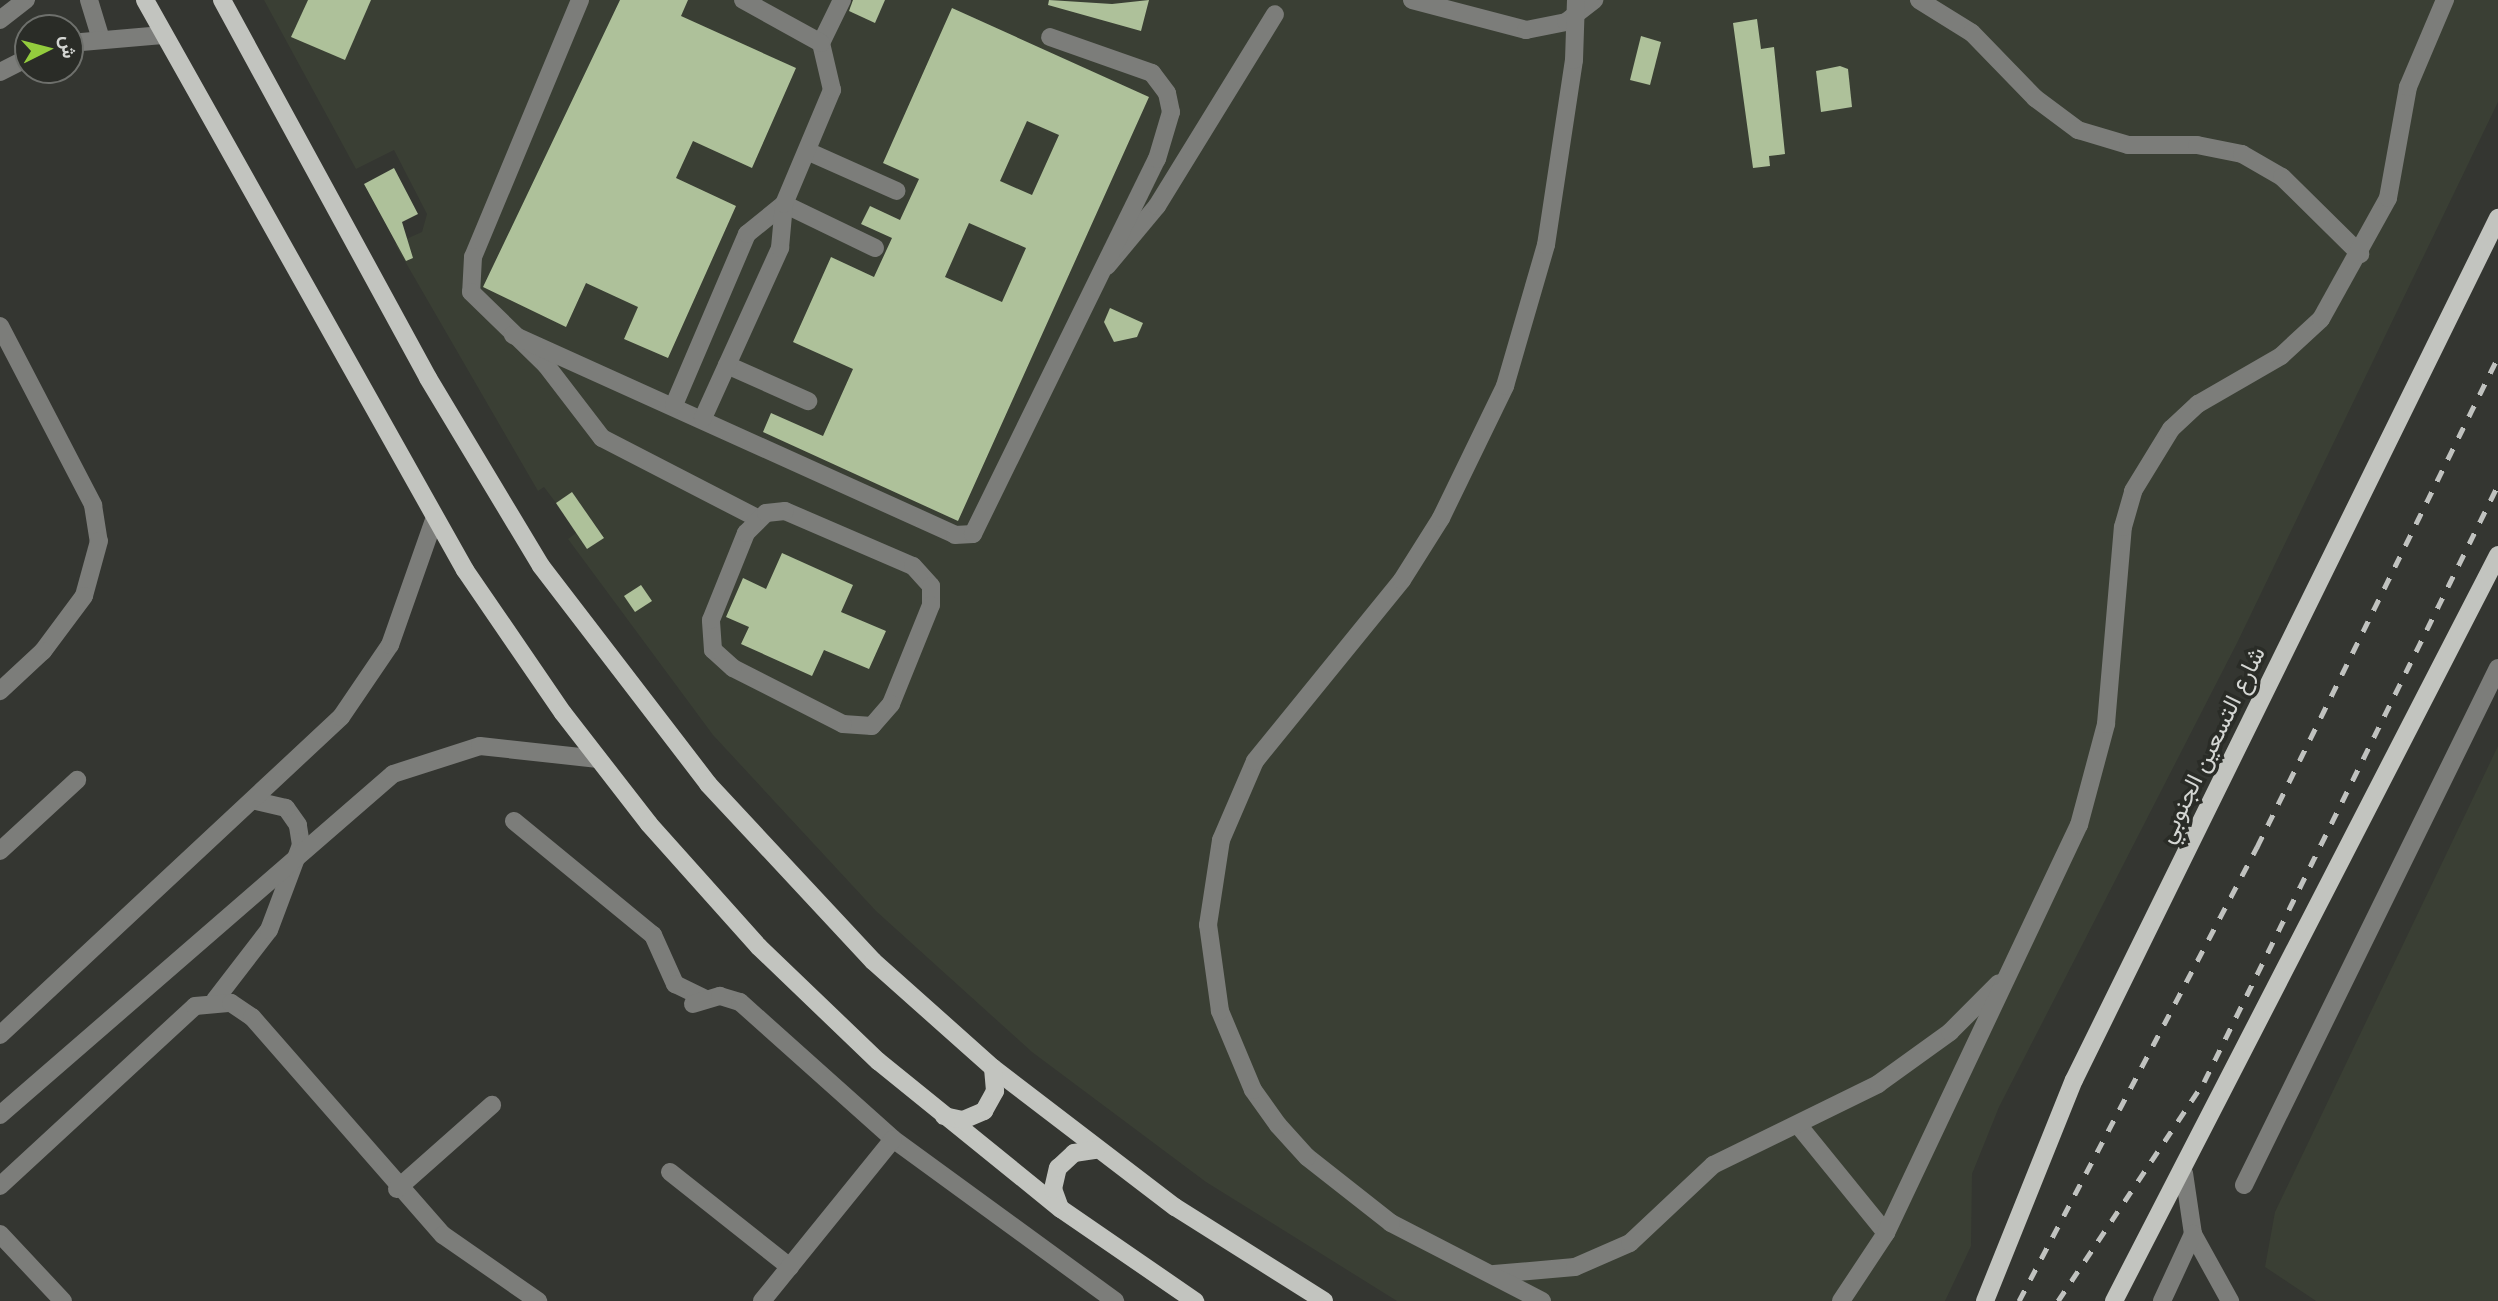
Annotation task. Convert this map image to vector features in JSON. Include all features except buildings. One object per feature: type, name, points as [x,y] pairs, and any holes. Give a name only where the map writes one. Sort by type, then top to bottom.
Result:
[{"type":"main road","points":[[145,0],[434,520],[598,759],[759,947],[941,1115],[1060,1209],[1187,1299]]},
{"type":"main road","points":[[222,0],[428,378],[541,566],[657,722],[761,845],[873,961],[993,1068],[1096,1150],[1324,1301]]},
{"type":"main road","name":"شارع التسعين الجنوبي","points":[[1985,1301],[2074,1080],[2498,218]]},
{"type":"main road","points":[[2114,1301],[2184,1173],[2498,555]]},
{"type":"main road","points":[[941,1115],[963,1120],[984,1111],[995,1091],[993,1068]]},
{"type":"main road","points":[[1060,1209],[1053,1189],[1058,1167],[1074,1153],[1096,1150]]},
{"type":"street","points":[[0,20],[26,0]]},
{"type":"street","points":[[89,0],[100,37]]},
{"type":"street","points":[[580,0],[469,268],[479,304],[546,365],[602,438],[757,518],[785,511],[913,566],[927,578],[931,605],[881,721],[862,729],[843,724],[733,668],[713,650],[711,620],[757,518]]},
{"type":"street","points":[[743,0],[821,43]]},
{"type":"street","points":[[1412,0],[1527,30],[1594,0]]},
{"type":"street","points":[[1919,0],[1972,33],[2035,98],[2078,130],[2128,145],[2197,145],[2242,154],[2282,177],[2360,254]]},
{"type":"street","points":[[1841,1301],[1886,1233],[2060,874],[2094,775],[2114,672],[2123,527],[2133,491],[2171,429],[2198,404],[2303,340],[2360,254],[2388,198],[2408,87],[2445,0]]},
{"type":"street","points":[[703,418],[780,248],[784,204],[832,90],[821,43],[836,2]]},
{"type":"street","points":[[1542,1301],[1380,1215],[1278,1125],[1227,1031],[1208,925],[1221,840],[1255,761],[1402,580],[1453,496],[1505,386],[1546,245],[1576,8]]},
{"type":"street","points":[[1096,276],[1157,206],[1275,14]]},
{"type":"street","points":[[84,40],[100,37],[163,35]]},
{"type":"street","points":[[513,335],[967,537],[981,525],[1096,276],[1157,159],[1170,102],[1160,82],[1143,68],[1050,37]]},
{"type":"street","points":[[807,151],[897,191]]},
{"type":"street","points":[[674,405],[747,234],[784,204]]},
{"type":"street","points":[[784,204],[875,248]]},
{"type":"street","points":[[0,326],[93,505],[99,541],[84,596],[43,651],[0,691]]},
{"type":"street","points":[[727,365],[808,401]]},
{"type":"street","points":[[0,1035],[312,750],[366,685],[390,645],[434,520]]},
{"type":"street","points":[[2244,1185],[2498,668]]},
{"type":"street","points":[[0,1115],[393,774],[438,755],[480,746],[598,759]]},
{"type":"street","points":[[0,850],[77,780]]},
{"type":"street","points":[[0,1186],[180,1019],[215,1000],[269,930],[298,855],[301,835],[293,816],[276,803],[256,801]]},
{"type":"street","points":[[514,821],[653,935],[675,985],[699,1001],[740,1002],[893,1139],[1115,1301]]},
{"type":"street","points":[[1485,1273],[1545,1273],[1603,1257],[1654,1225],[1695,1180],[1733,1152],[1799,1126],[1915,1059],[2013,968]]},
{"type":"street","points":[[215,1000],[252,1017],[397,1189],[443,1235],[538,1301]]},
{"type":"street","points":[[397,1189],[492,1105]]},
{"type":"street","points":[[1799,1126],[1886,1233]]},
{"type":"street","points":[[762,1301],[893,1139]]},
{"type":"street","points":[[670,1172],[790,1267]]},
{"type":"street","points":[[2184,1173],[2193,1234],[2230,1301]]},
{"type":"street","points":[[0,1234],[63,1301]]},
{"type":"street","points":[[2162,1301],[2193,1234]]},
{"type":"shaded area","points":[[264,0],[2498,0],[2498,102],[2237,643],[1999,1107],[1972,1174],[1971,1246],[1945,1301],[1397,1301],[1206,1182],[1032,1052],[876,911],[713,735],[568,539],[576,533],[587,549],[604,537],[572,492],[556,503],[544,487],[538,491],[395,244],[422,232],[427,214],[394,150],[356,169]]},
{"type":"shaded area","points":[[2498,746],[2498,1301],[2316,1301],[2265,1267],[2275,1212]]},
{"type":"railway","points":[[2019,1301],[2257,847],[2498,357]]},
{"type":"railway","points":[[2058,1301],[2204,1082],[2498,485]]}]
